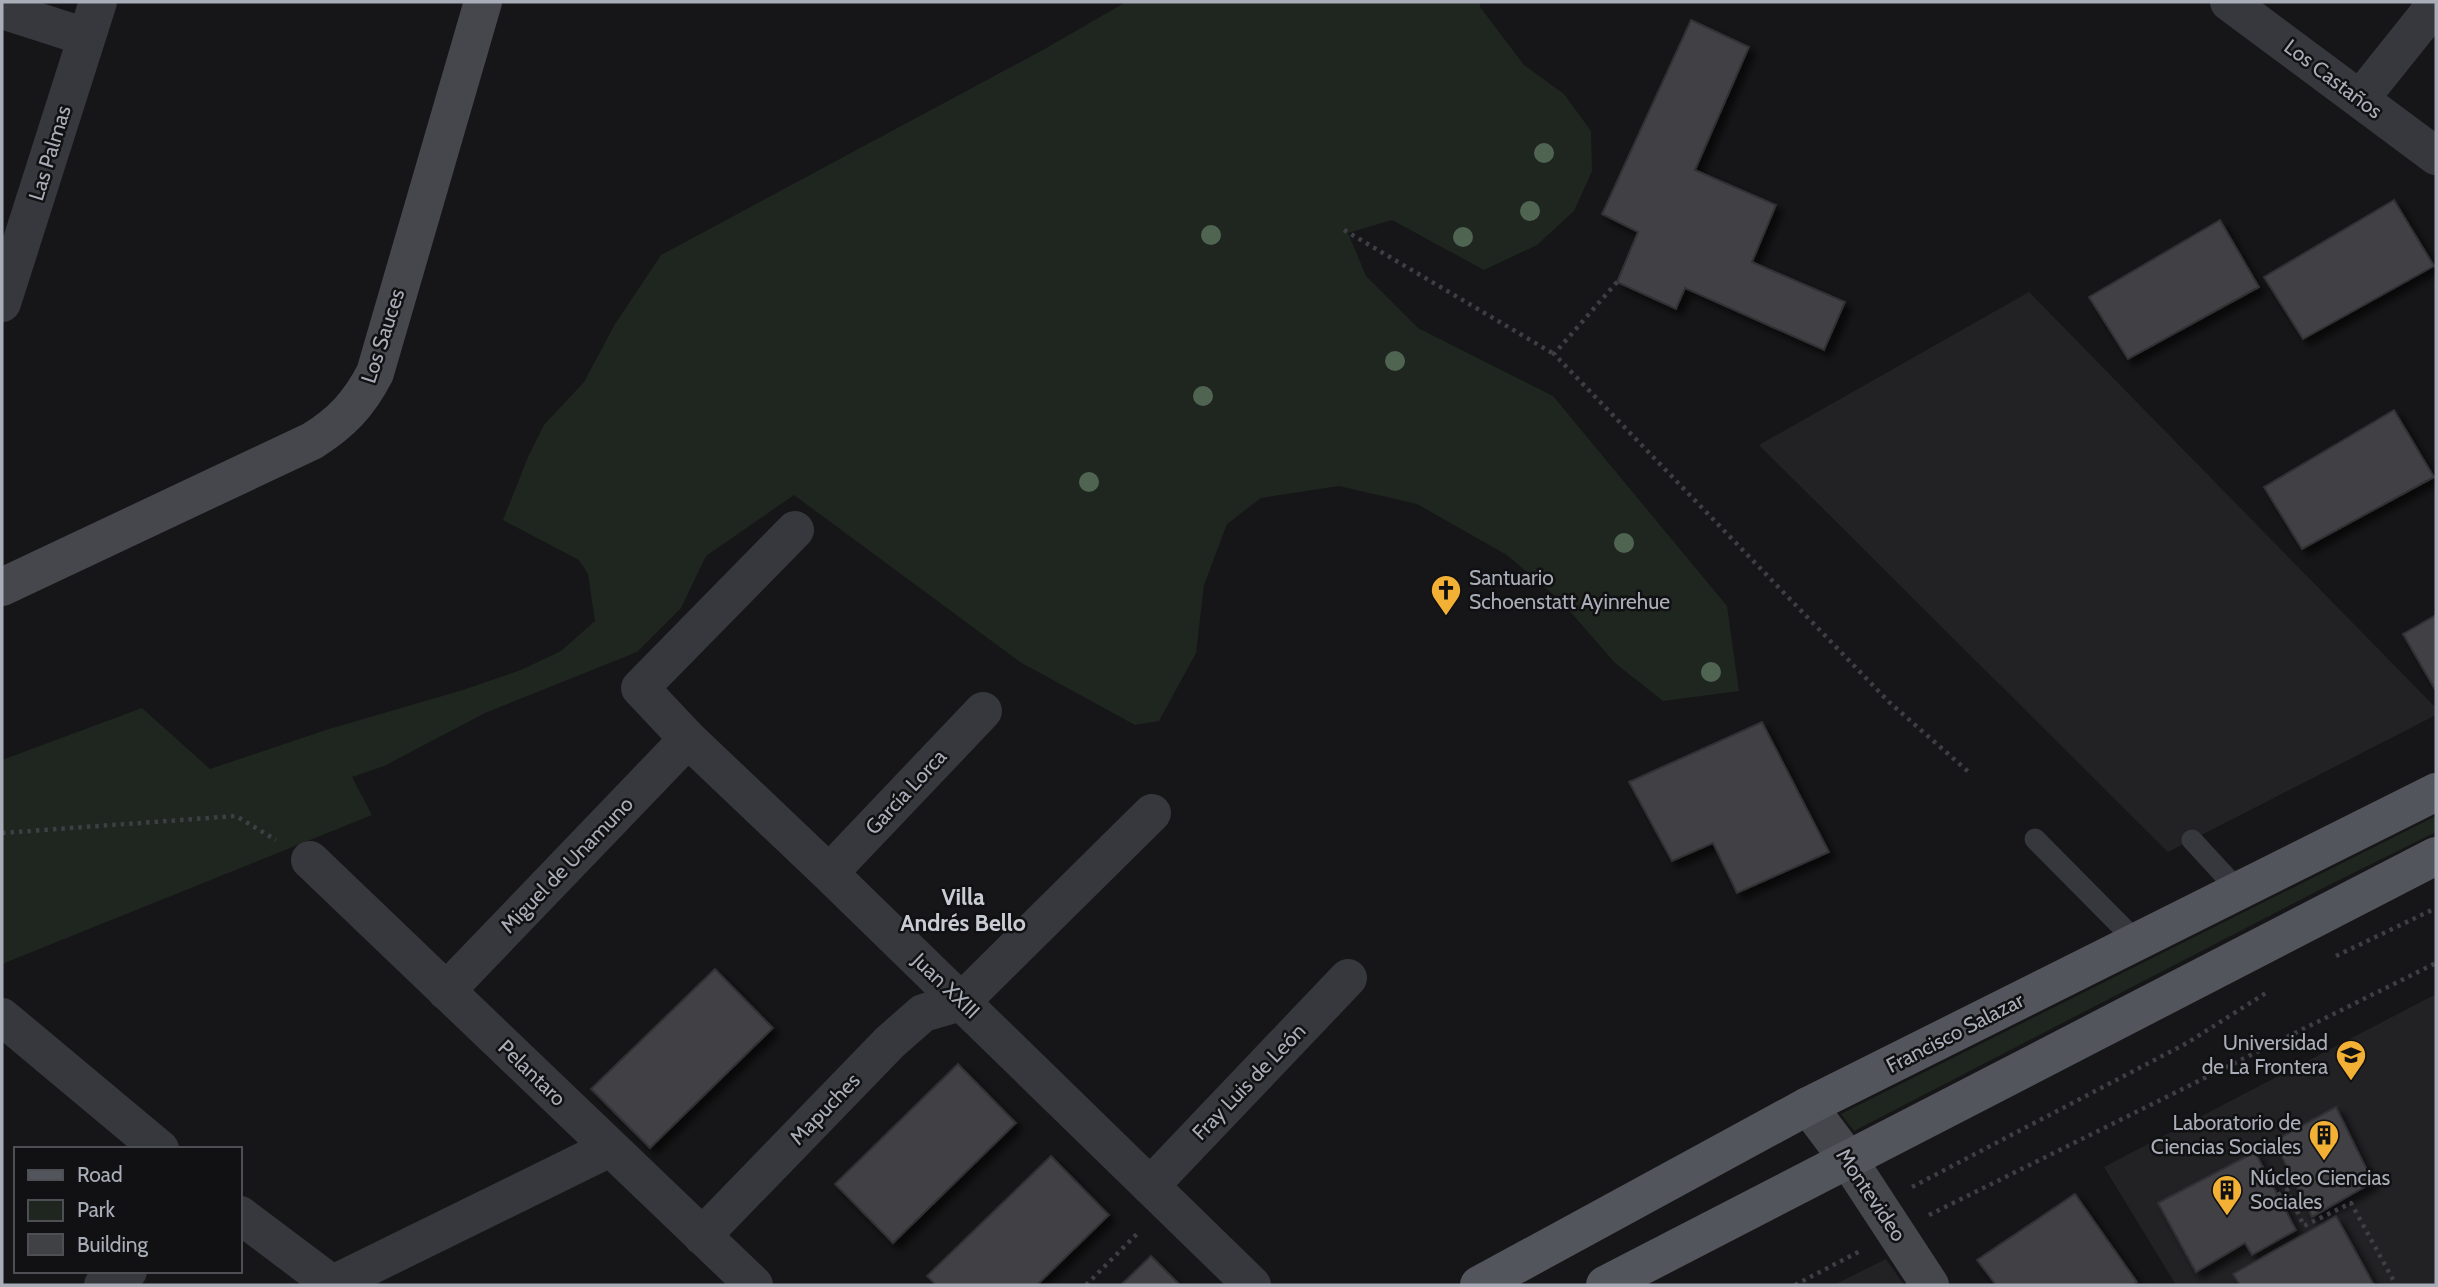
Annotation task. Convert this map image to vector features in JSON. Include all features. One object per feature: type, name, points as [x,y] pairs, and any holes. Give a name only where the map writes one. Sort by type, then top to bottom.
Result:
[{"type":"main road","name":"Francisco Salazar","points":[[1479,1285],[1808,1106],[2436,792]]},
{"type":"main road","points":[[1605,1285],[2436,856]]},
{"type":"street","name":"Las Palmas","points":[[3,297],[98,2]]},
{"type":"street","name":"Los Sauces","points":[[2,587],[312,441],[332,429],[351,412],[374,373],[483,2]]},
{"type":"street","name":"Los Castaños","points":[[2229,2],[2436,156]]},
{"type":"street","points":[[2360,99],[2436,4]]},
{"type":"street","points":[[2,10],[86,37]]},
{"type":"street","name":"Juan XXIII","points":[[794,530],[639,688],[688,739],[830,873],[1252,1285]]},
{"type":"street","name":"García Lorca","points":[[830,873],[983,711]]},
{"type":"street","name":"Miguel de Unamuno","points":[[446,990],[688,739]]},
{"type":"street","points":[[961,1002],[1152,813]]},
{"type":"street","name":"Pelantaro","points":[[310,860],[754,1285]]},
{"type":"street","name":"Fray Luis de León","points":[[1150,1186],[1348,978]]},
{"type":"street","name":"Mapuches","points":[[702,1236],[890,1042],[923,1013],[961,1002]]},
{"type":"street","points":[[2,1017],[158,1147]]},
{"type":"street","name":"Montevideo","points":[[1808,1106],[1847,1158],[1930,1285]]},
{"type":"street","points":[[242,1217],[333,1285],[610,1148]]},
{"type":"street","points":[[103,1285],[124,1273]]},
{"type":"lane","points":[[2035,839],[2137,942]]},
{"type":"lane","points":[[2192,840],[2239,891]]},
{"type":"path","points":[[1344,230],[1554,354],[1889,702],[1971,774]]},
{"type":"path","points":[[1554,354],[1617,282]]},
{"type":"path","points":[[2,832],[236,816],[310,860]]},
{"type":"path","points":[[2328,960],[2436,908]]},
{"type":"path","points":[[1887,1218],[2436,963]]},
{"type":"path","points":[[1795,1285],[1887,1218],[2187,1043],[2280,984]]},
{"type":"path","points":[[2278,1195],[2296,1184]]},
{"type":"path","points":[[2287,1190],[2304,1226],[2351,1203],[2396,1285]]},
{"type":"path","points":[[1086,1285],[1141,1230]]},
{"type":"shaded area","points":[[2029,292],[2436,708],[2436,715],[2168,852],[1759,445]]},
{"type":"shaded area","name":"Universidad de La Frontera","points":[[2436,994],[2436,1285],[2176,1285],[2104,1167]]},
{"type":"shaded area","points":[[1886,1259],[1904,1285],[1834,1285]]},
{"type":"green space","points":[[1126,2],[1480,2],[1480,7],[1524,65],[1564,94],[1591,131],[1592,171],[1574,211],[1537,245],[1484,270],[1392,220],[1348,233],[1366,276],[1418,328],[1553,396],[1727,606],[1739,691],[1663,701],[1615,663],[1561,601],[1507,555],[1417,504],[1339,486],[1261,498],[1227,524],[1204,585],[1196,653],[1159,721],[1135,725],[1020,662],[794,495],[706,556],[681,608],[637,652],[485,713],[384,766],[352,777],[372,815],[2,964],[2,760],[142,708],[210,769],[329,729],[463,690],[521,670],[561,651],[595,621],[588,574],[579,560],[503,520],[544,425],[584,382],[615,324],[661,255],[1041,51]]},
{"type":"green space","points":[[2436,816],[2436,832],[1854,1131],[1841,1114]]},
{"type":"building","points":[[1691,20],[1749,47],[1695,170],[1776,205],[1752,262],[1845,302],[1824,350],[1685,288],[1676,309],[1617,282],[1638,232],[1602,214]]},
{"type":"building","points":[[2394,200],[2434,266],[2303,339],[2264,277]]},
{"type":"building","points":[[2220,220],[2259,287],[2128,359],[2089,297]]},
{"type":"building","points":[[2394,410],[2434,477],[2302,549],[2264,487]]},
{"type":"building","points":[[2436,615],[2436,691],[2403,634]]},
{"type":"building","points":[[1762,722],[1829,852],[1737,893],[1713,843],[1672,861],[1629,782]]},
{"type":"building","points":[[715,969],[773,1028],[650,1148],[591,1089]]},
{"type":"building","points":[[958,1064],[1016,1123],[893,1243],[835,1184]]},
{"type":"building","name":"Laboratorio de Ciencias Sociales","points":[[2336,1107],[2373,1182],[2312,1217],[2274,1141]]},
{"type":"building","name":"Núcleo Ciencias Sociales","points":[[2255,1152],[2296,1230],[2252,1255],[2245,1243],[2196,1272],[2158,1203]]},
{"type":"building","points":[[1051,1156],[1109,1215],[1037,1285],[936,1285],[927,1276]]},
{"type":"building","points":[[2075,1194],[2137,1282],[2132,1285],[1996,1285],[1977,1260]]},
{"type":"building","points":[[2336,1216],[2374,1285],[2240,1285],[2233,1274]]},
{"type":"building","points":[[1151,1256],[1180,1285],[1121,1285]]},
{"type":"place","name":"Santuario Schoenstatt Ayinrehue","points":[[1446,617]]},
{"type":"place","name":"Universidad de La Frontera","points":[[2351,1082]]},
{"type":"place","name":"Laboratorio de Ciencias Sociales","points":[[2324,1162]]},
{"type":"place","name":"Núcleo Ciencias Sociales","points":[[2227,1217]]},
{"type":"district","name":"Villa Andrés Bello","points":[[963,910]]}]
